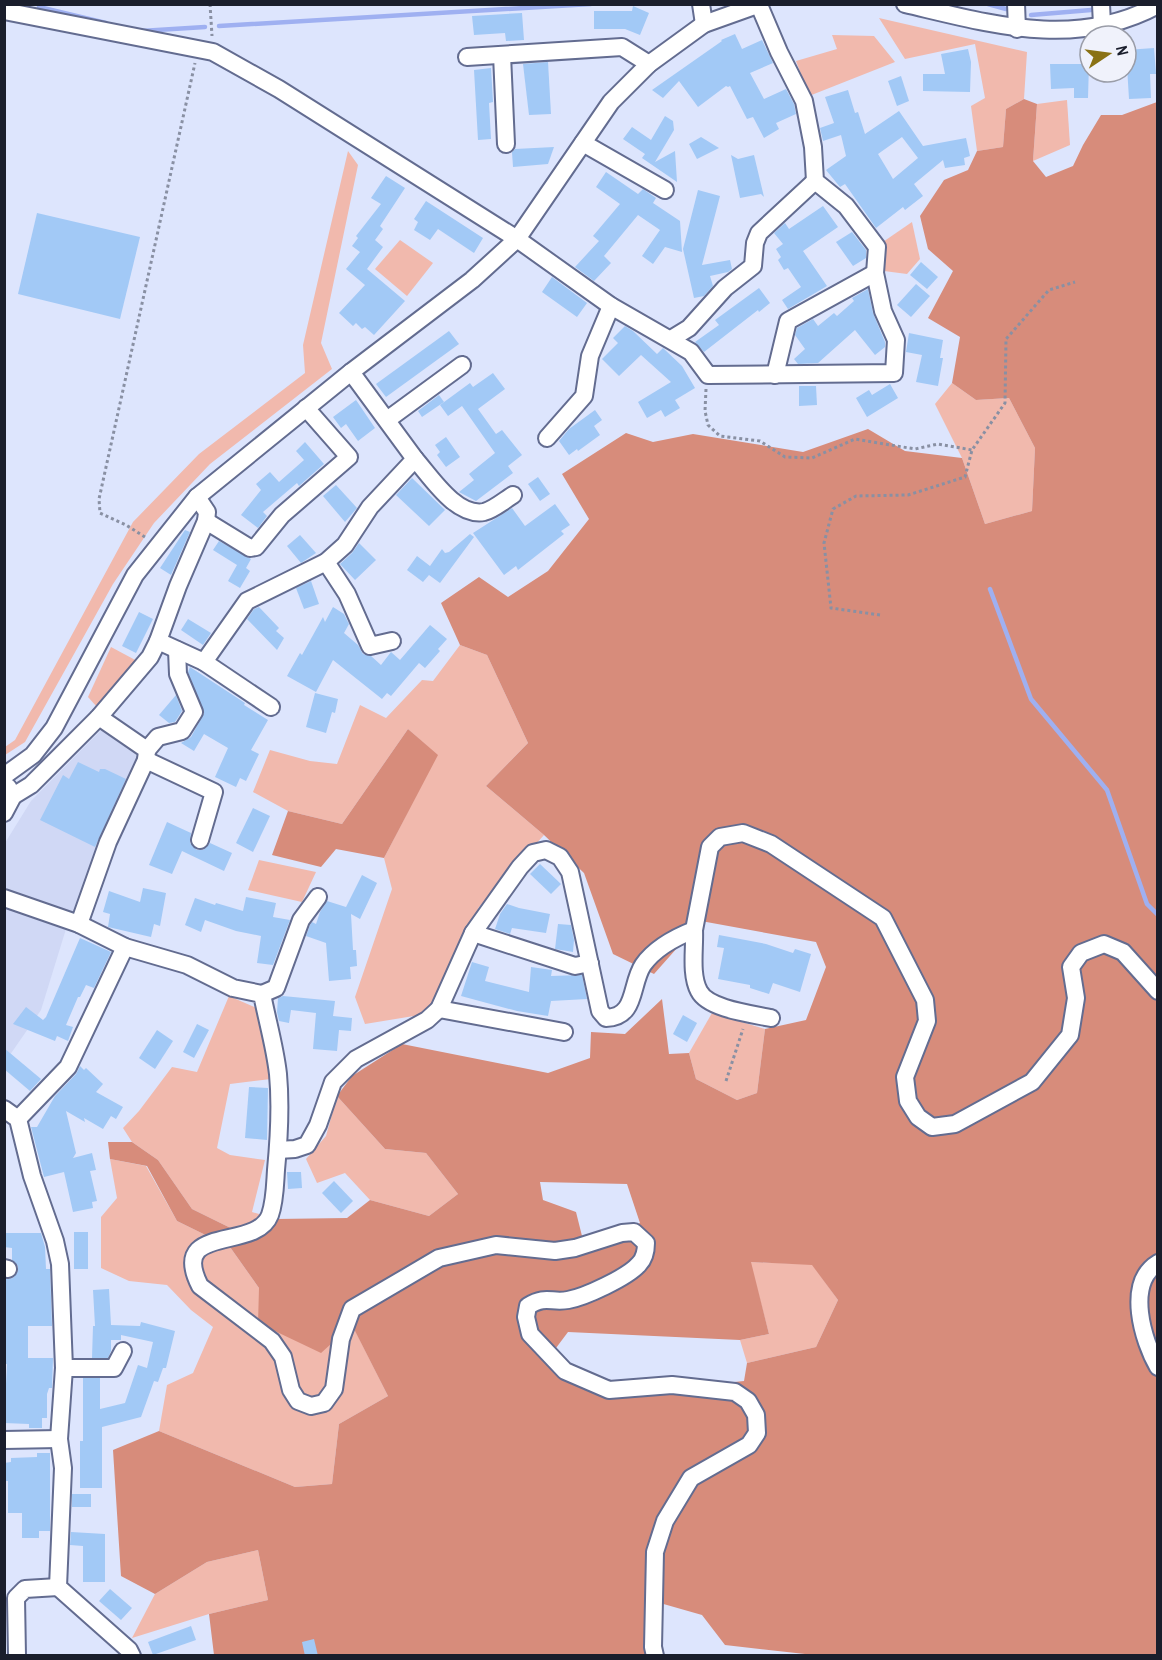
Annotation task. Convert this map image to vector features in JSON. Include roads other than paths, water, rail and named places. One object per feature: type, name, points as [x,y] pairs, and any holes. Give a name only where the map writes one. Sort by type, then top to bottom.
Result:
[{"type":"street","points":[[701,4],[705,24]]},
{"type":"street","points":[[905,4],[1017,29],[1051,32],[1078,28]]},
{"type":"street","points":[[1016,4],[1017,29]]},
{"type":"street","points":[[1101,4],[1102,24]]},
{"type":"street","points":[[4,11],[206,51],[279,89],[518,238],[610,306],[691,352],[708,375],[894,373],[896,340],[883,311],[875,273],[878,247],[846,206],[815,181],[812,135],[804,101],[779,52],[760,5],[705,24],[649,64],[611,102],[518,238],[472,280],[351,372],[196,497],[135,575],[54,728],[33,755],[4,776]]},
{"type":"street","points":[[1106,24],[1143,14],[1158,6]]},
{"type":"street","points":[[467,57],[622,47],[649,64]]},
{"type":"street","points":[[502,55],[506,144]]},
{"type":"street","points":[[583,143],[665,190]]},
{"type":"street","points":[[671,339],[689,328],[725,288],[753,266],[755,243],[759,233],[815,181]]},
{"type":"street","points":[[774,375],[788,321],[875,273]]},
{"type":"street","points":[[547,438],[584,396],[590,356],[610,306]]},
{"type":"street","points":[[387,420],[462,365]]},
{"type":"street","points":[[351,372],[415,459],[451,501],[469,510],[485,512],[513,495]]},
{"type":"street","points":[[206,521],[250,548],[256,547],[282,515],[350,457],[306,408]]},
{"type":"street","points":[[204,662],[247,601],[326,562],[345,545],[370,507],[415,459]]},
{"type":"street","points":[[4,813],[14,796],[32,785],[99,717],[150,657],[206,521],[207,512],[196,497]]},
{"type":"street","points":[[326,562],[347,594],[370,646],[392,640]]},
{"type":"street","points":[[158,641],[204,662],[271,707]]},
{"type":"street","points":[[79,924],[108,842],[147,755],[158,737],[182,731],[194,712],[178,675],[177,650]]},
{"type":"street","points":[[99,717],[147,755],[214,792],[200,840]]},
{"type":"street","points":[[4,781],[14,796]]},
{"type":"street","points":[[771,1018],[711,1004],[699,992],[695,978],[694,930],[710,847],[720,837],[743,833],[771,844],[883,918],[925,1000],[927,1021],[905,1077],[908,1101],[918,1117],[932,1127],[955,1124],[1032,1082],[1070,1035],[1076,998],[1071,968],[1081,953],[1104,944],[1123,952],[1158,991]]},
{"type":"street","points":[[278,1150],[295,1149],[307,1144],[318,1125],[333,1082],[356,1059],[427,1020],[438,1009],[473,933],[520,867],[533,853],[546,850],[560,857],[570,872],[600,1011],[606,1018],[617,1018],[627,1010],[642,966],[652,954],[694,930]]},
{"type":"street","points":[[4,898],[79,924],[125,947],[187,965],[233,988],[262,994],[276,988],[301,920],[318,897]]},
{"type":"street","points":[[473,933],[574,966],[590,963]]},
{"type":"street","points":[[58,1587],[63,1468],[59,1438],[64,1368],[60,1264],[55,1241],[11,1114],[68,1067],[125,947]]},
{"type":"street","points":[[262,994],[277,1072],[279,1097],[278,1150],[273,1209],[267,1223],[256,1231],[206,1244],[196,1251],[192,1263],[193,1273],[200,1286],[272,1341],[283,1357],[291,1390],[298,1401],[311,1406],[324,1403],[334,1389],[341,1338],[352,1309],[439,1258],[496,1245],[555,1251],[576,1248],[622,1233],[634,1232],[646,1243],[646,1254],[639,1265],[598,1291],[568,1300],[539,1299],[528,1306],[526,1317],[530,1334],[565,1371],[609,1390],[672,1385],[735,1392],[748,1401],[756,1415],[757,1433],[749,1445],[691,1478],[665,1521],[655,1552],[653,1647],[655,1656]]},
{"type":"street","points":[[438,1009],[564,1032]]},
{"type":"street","points":[[1158,1263],[1151,1268],[1140,1291],[1140,1320],[1150,1354],[1158,1367]]},
{"type":"street","points":[[64,1368],[114,1368],[123,1351]]},
{"type":"street","points":[[4,1440],[59,1438]]},
{"type":"street","points":[[17,1656],[16,1598],[25,1589],[58,1587],[129,1650],[132,1656]]},
{"type":"waterway","points":[[219,26],[591,4]]},
{"type":"waterway","points":[[988,4],[1006,9]]},
{"type":"waterway","points":[[39,7],[106,23]]},
{"type":"waterway","points":[[1031,15],[1091,10]]},
{"type":"waterway","points":[[141,31],[205,27]]},
{"type":"waterway","points":[[990,589],[1031,699],[1107,790],[1147,904],[1158,915]]}]
